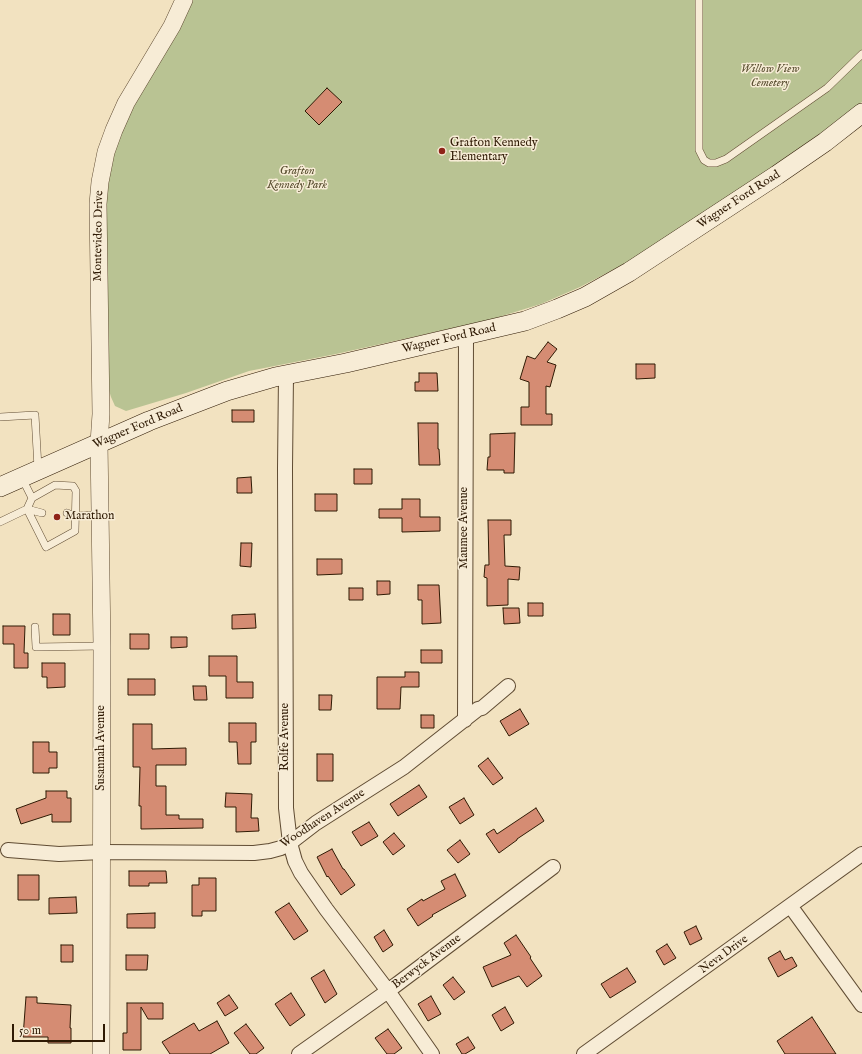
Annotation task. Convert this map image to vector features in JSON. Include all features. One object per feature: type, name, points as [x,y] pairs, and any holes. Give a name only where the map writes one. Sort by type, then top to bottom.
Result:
[{"type":"main road","name":"Wagner Ford Road","points":[[0,487],[149,421],[227,390],[286,375],[346,363],[525,321],[585,297],[629,272],[789,167],[825,142],[862,113]]},
{"type":"street","name":"Montevideo Drive","points":[[99,443],[101,414],[98,204],[106,152],[126,103],[172,26],[184,0]]},
{"type":"street","name":"Maumee Avenue","points":[[465,720],[466,335]]},
{"type":"street","name":"Rolfe Avenue","points":[[286,375],[286,808],[290,843],[295,861],[301,873],[326,909],[388,991],[432,1054]]},
{"type":"street","name":"Susannah Avenue","points":[[99,443],[102,646],[101,1054]]},
{"type":"street","name":"Woodhaven Avenue","points":[[8,850],[59,854],[102,852],[270,852],[290,843],[316,823],[404,767],[508,686]]},
{"type":"street","name":"Neva Drive","points":[[584,1054],[791,907],[862,854]]},
{"type":"street","name":"Berwyck Avenue","points":[[299,1054],[388,991],[553,867]]},
{"type":"street","points":[[791,907],[862,1005]]},
{"type":"lane","points":[[699,0],[699,150],[704,160],[709,163],[716,163],[726,159],[828,88],[862,54]]},
{"type":"lane","points":[[0,417],[35,415],[30,474],[32,498],[27,509],[0,522]]},
{"type":"lane","points":[[27,509],[46,547],[75,531],[76,491],[72,486],[55,486],[32,498]]},
{"type":"lane","points":[[27,509],[42,513]]},
{"type":"lane","points":[[68,513],[75,516],[100,515]]},
{"type":"lane","points":[[35,627],[36,647],[102,646]]},
{"type":"green space","name":"Grafton Kennedy Park","points":[[191,0],[862,0],[862,102],[789,157],[624,264],[580,287],[541,304],[489,320],[336,354],[249,371],[186,393],[126,411],[115,406],[107,384],[104,214],[109,168],[122,126]]},
{"type":"building","points":[[327,88],[342,102],[319,125],[305,111]]},
{"type":"building","points":[[548,342],[557,349],[547,362],[556,365],[550,387],[546,386],[546,414],[552,414],[552,425],[521,425],[521,407],[529,407],[529,382],[520,379],[527,356],[535,359]]},
{"type":"building","points":[[636,364],[655,364],[655,378],[636,379]]},
{"type":"building","points":[[419,373],[437,373],[438,391],[415,391],[415,382],[419,382]]},
{"type":"building","points":[[232,410],[254,410],[254,422],[232,422]]},
{"type":"building","points":[[418,423],[438,423],[438,449],[440,465],[419,465]]},
{"type":"building","points":[[515,433],[514,473],[504,473],[504,470],[487,470],[488,457],[490,457],[490,434]]},
{"type":"building","points":[[354,469],[372,469],[372,484],[354,484]]},
{"type":"building","points":[[251,477],[252,493],[237,493],[237,478]]},
{"type":"building","points":[[315,494],[337,494],[337,511],[315,511]]},
{"type":"building","points":[[402,499],[420,499],[420,517],[440,517],[440,531],[402,532],[402,518],[379,518],[379,509],[402,509]]},
{"type":"building","points":[[488,520],[511,520],[511,535],[504,535],[505,566],[520,567],[519,580],[508,579],[508,605],[487,606],[487,578],[484,577],[485,565],[489,565]]},
{"type":"building","points":[[241,543],[252,543],[251,567],[240,566]]},
{"type":"building","points":[[317,559],[342,559],[342,574],[317,575]]},
{"type":"building","points":[[377,581],[390,581],[390,594],[377,595]]},
{"type":"building","points":[[418,585],[439,585],[441,623],[422,624],[422,600],[418,600]]},
{"type":"building","points":[[349,588],[363,588],[363,600],[349,600]]},
{"type":"building","points":[[528,603],[543,603],[543,616],[528,616]]},
{"type":"building","points":[[503,608],[519,608],[520,623],[504,624]]},
{"type":"building","points":[[53,614],[70,614],[70,635],[53,635]]},
{"type":"building","points":[[255,614],[256,628],[232,629],[232,615]]},
{"type":"building","points":[[3,626],[25,626],[24,653],[28,653],[28,668],[14,668],[14,644],[3,644]]},
{"type":"building","points":[[130,634],[149,634],[149,649],[130,649]]},
{"type":"building","points":[[171,637],[187,637],[187,647],[171,648]]},
{"type":"building","points":[[421,650],[442,650],[442,663],[421,663]]},
{"type":"building","points":[[209,656],[237,656],[237,682],[253,682],[253,698],[226,698],[226,676],[209,676]]},
{"type":"building","points":[[42,663],[65,663],[65,687],[47,688],[47,677],[42,677]]},
{"type":"building","points":[[405,672],[419,672],[419,687],[401,687],[400,709],[377,709],[377,677],[405,677]]},
{"type":"building","points":[[128,679],[155,679],[155,695],[128,695]]},
{"type":"building","points":[[193,686],[206,686],[207,700],[194,700]]},
{"type":"building","points":[[319,695],[332,695],[331,710],[319,710]]},
{"type":"building","points":[[520,709],[529,724],[509,736],[500,721]]},
{"type":"building","points":[[421,715],[434,715],[434,728],[421,728]]},
{"type":"building","points":[[229,723],[256,723],[256,742],[251,742],[251,764],[238,764],[237,742],[229,742]]},
{"type":"building","points":[[133,724],[152,724],[152,749],[186,748],[186,765],[156,765],[156,786],[166,786],[166,815],[179,815],[179,819],[203,819],[203,828],[141,829],[141,806],[139,806],[140,767],[133,767]]},
{"type":"building","points":[[33,742],[49,742],[49,752],[57,752],[57,768],[49,768],[49,773],[33,773]]},
{"type":"building","points":[[317,754],[333,754],[333,781],[317,781]]},
{"type":"building","points":[[488,758],[503,778],[493,785],[478,766]]},
{"type":"building","points":[[419,785],[427,797],[398,816],[390,804]]},
{"type":"building","points":[[46,791],[67,791],[67,798],[71,798],[71,822],[52,822],[52,814],[21,824],[16,809],[46,798]]},
{"type":"building","points":[[226,793],[252,794],[251,818],[258,818],[259,831],[236,832],[236,807],[225,807]]},
{"type":"building","points":[[464,798],[474,815],[460,824],[449,807]]},
{"type":"building","points":[[536,808],[544,821],[499,853],[486,834],[494,829],[497,834]]},
{"type":"building","points":[[369,822],[378,836],[361,846],[352,832]]},
{"type":"building","points":[[394,833],[405,846],[393,855],[383,842]]},
{"type":"building","points":[[460,840],[470,854],[458,863],[447,850]]},
{"type":"building","points":[[332,849],[343,869],[355,885],[341,895],[328,876],[327,877],[317,857]]},
{"type":"building","points":[[129,871],[166,871],[167,883],[149,883],[149,886],[129,886]]},
{"type":"building","points":[[455,874],[466,896],[432,915],[433,916],[418,926],[407,909],[422,899],[423,901],[445,889],[441,881]]},
{"type":"building","points":[[18,875],[39,875],[39,900],[18,900]]},
{"type":"building","points":[[199,878],[216,878],[216,911],[202,911],[202,916],[192,916],[192,885],[199,885]]},
{"type":"building","points":[[76,897],[77,913],[49,914],[49,898]]},
{"type":"building","points":[[289,903],[308,931],[294,940],[275,912]]},
{"type":"building","points":[[155,913],[155,928],[127,928],[127,914]]},
{"type":"building","points":[[696,926],[702,939],[690,945],[684,932]]},
{"type":"building","points":[[384,930],[393,945],[383,952],[374,937]]},
{"type":"building","points":[[516,935],[542,976],[527,987],[519,976],[492,987],[483,967],[511,955],[504,943]]},
{"type":"building","points":[[667,944],[676,958],[664,965],[656,951]]},
{"type":"building","points":[[61,945],[73,945],[73,962],[61,962]]},
{"type":"building","points":[[780,951],[785,960],[792,957],[797,966],[778,977],[768,958]]},
{"type":"building","points":[[126,955],[148,955],[147,970],[126,970]]},
{"type":"building","points":[[627,968],[636,982],[610,998],[601,984]]},
{"type":"building","points":[[324,970],[337,994],[325,1003],[311,978]]},
{"type":"building","points":[[453,977],[465,992],[454,1000],[443,985]]},
{"type":"building","points":[[291,993],[305,1015],[290,1026],[275,1004]]},
{"type":"building","points":[[229,995],[238,1008],[225,1016],[217,1003]]},
{"type":"building","points":[[431,996],[441,1014],[428,1021],[418,1004]]},
{"type":"building","points":[[26,997],[37,997],[37,1003],[71,1005],[71,1043],[48,1043],[48,1037],[23,1037]]},
{"type":"building","points":[[127,1003],[163,1003],[163,1019],[148,1019],[141,1007],[141,1050],[123,1050],[123,1033],[127,1033]]},
{"type":"building","points":[[505,1007],[514,1023],[501,1031],[492,1015]]},
{"type":"building","points":[[812,1017],[836,1054],[785,1054],[777,1041]]},
{"type":"building","points":[[217,1021],[229,1043],[210,1054],[170,1054],[162,1042],[194,1023],[199,1031]]},
{"type":"building","points":[[246,1024],[264,1048],[256,1054],[250,1054],[234,1033]]},
{"type":"building","points":[[388,1029],[402,1048],[394,1054],[387,1054],[375,1038]]},
{"type":"building","points":[[468,1037],[475,1048],[465,1054],[462,1054],[456,1044]]},
{"type":"place","name":"Grafton Kennedy Elementary","points":[[442,151]]},
{"type":"place","name":"Marathon","points":[[57,517]]},
{"type":"park label","name":"Willow View Cemetery","points":[[770,77]]}]
